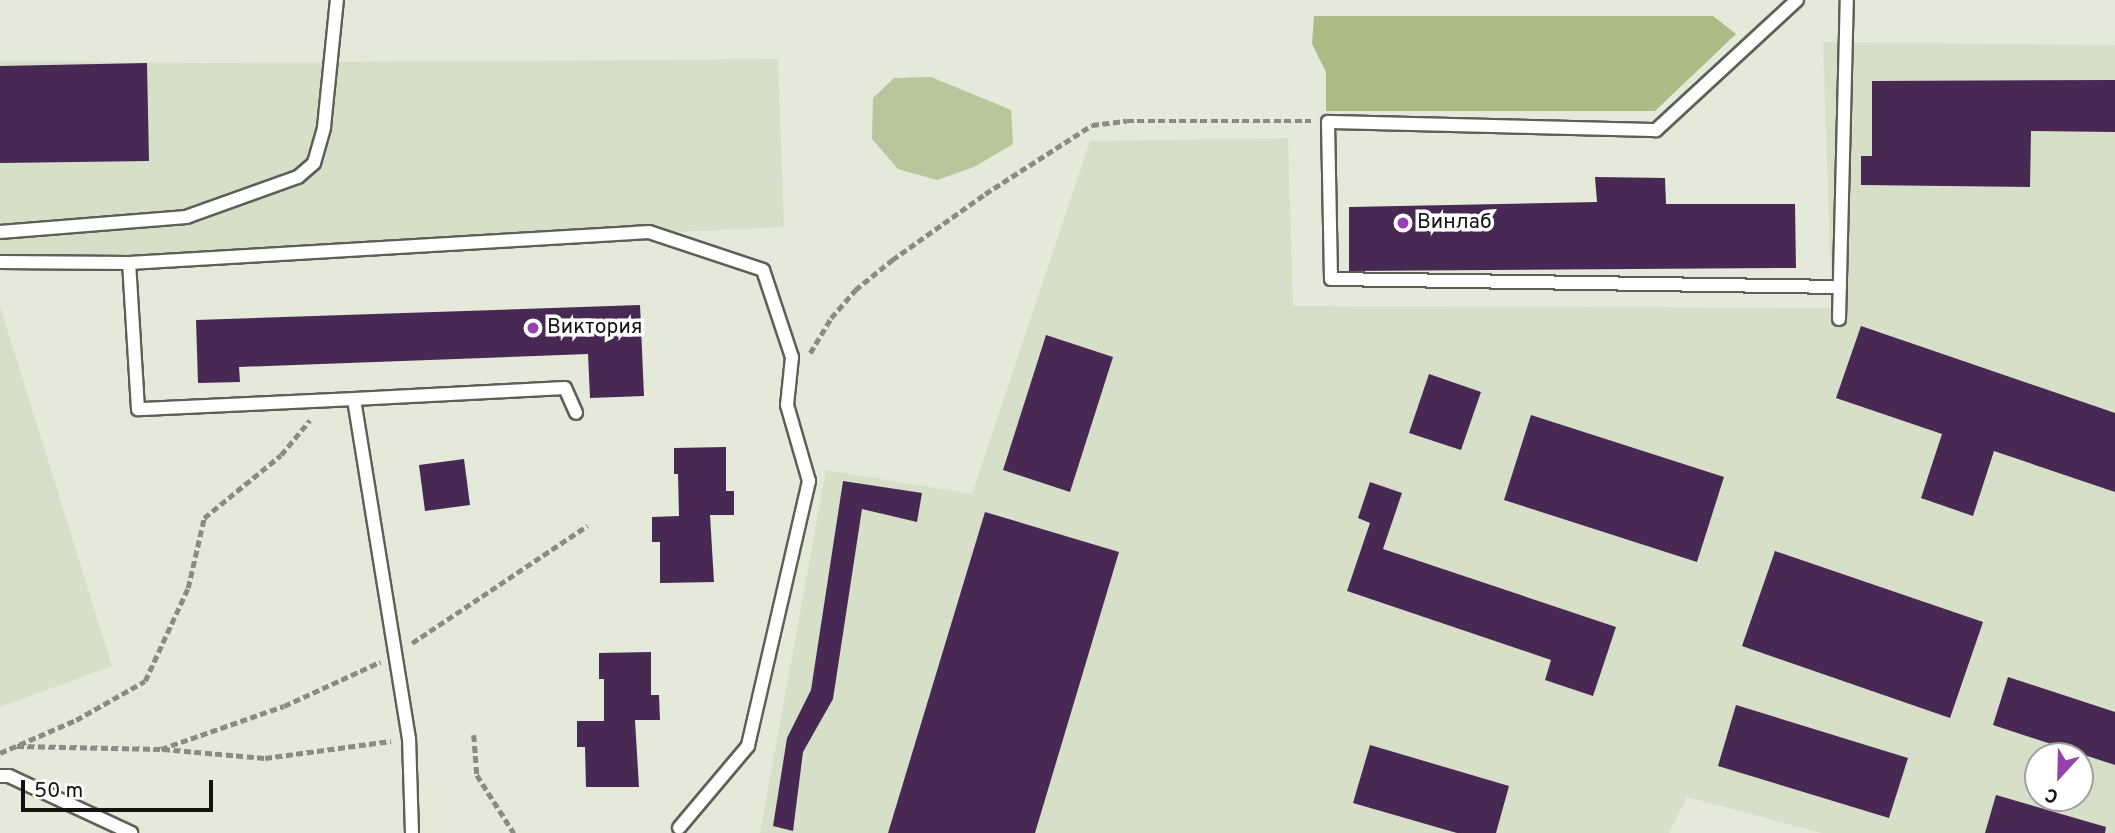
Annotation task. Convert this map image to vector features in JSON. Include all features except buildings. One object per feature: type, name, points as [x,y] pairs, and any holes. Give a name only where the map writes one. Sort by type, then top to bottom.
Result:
[{"type":"lane","points":[[0,232],[186,217],[298,177],[314,163],[324,127],[337,0]]},
{"type":"lane","points":[[1797,0],[1656,130],[1328,122],[1331,279],[1840,287]]},
{"type":"lane","points":[[1839,318],[1847,0]]},
{"type":"lane","points":[[0,262],[129,263],[649,232],[763,270],[792,356],[787,405],[809,481],[748,746],[680,828]]},
{"type":"lane","points":[[129,263],[138,409],[565,388],[576,413]]},
{"type":"lane","points":[[354,398],[409,739],[412,833]]},
{"type":"lane","points":[[0,776],[9,776],[131,833]]},
{"type":"path","points":[[806,362],[831,318],[855,290],[985,194],[1092,125],[1183,120],[1328,122]]},
{"type":"path","points":[[0,754],[76,720],[145,681],[188,589],[204,518],[281,455],[326,400]]},
{"type":"path","points":[[161,749],[284,706],[396,655],[587,526]]},
{"type":"path","points":[[474,735],[477,775],[514,833]]},
{"type":"path","points":[[17,746],[161,749],[265,758],[409,739]]},
{"type":"shaded area","points":[[1823,42],[2115,45],[2115,833],[1822,833],[1687,797],[1669,833],[760,833],[826,470],[972,494],[1090,141],[1288,138],[1293,306],[1832,308]]},
{"type":"shaded area","points":[[778,59],[784,227],[0,263],[0,61],[203,63]]},
{"type":"shaded area","points":[[0,306],[112,666],[0,707]]},
{"type":"green space","points":[[1314,16],[1713,16],[1736,34],[1655,111],[1326,111],[1326,72],[1312,44]]},
{"type":"green space","points":[[931,77],[1011,110],[1013,144],[974,167],[937,180],[898,169],[872,139],[873,98],[894,78]]},
{"type":"place","name":"Винлаб","points":[[1403,223]]},
{"type":"place","name":"Виктория","points":[[533,328]]}]
